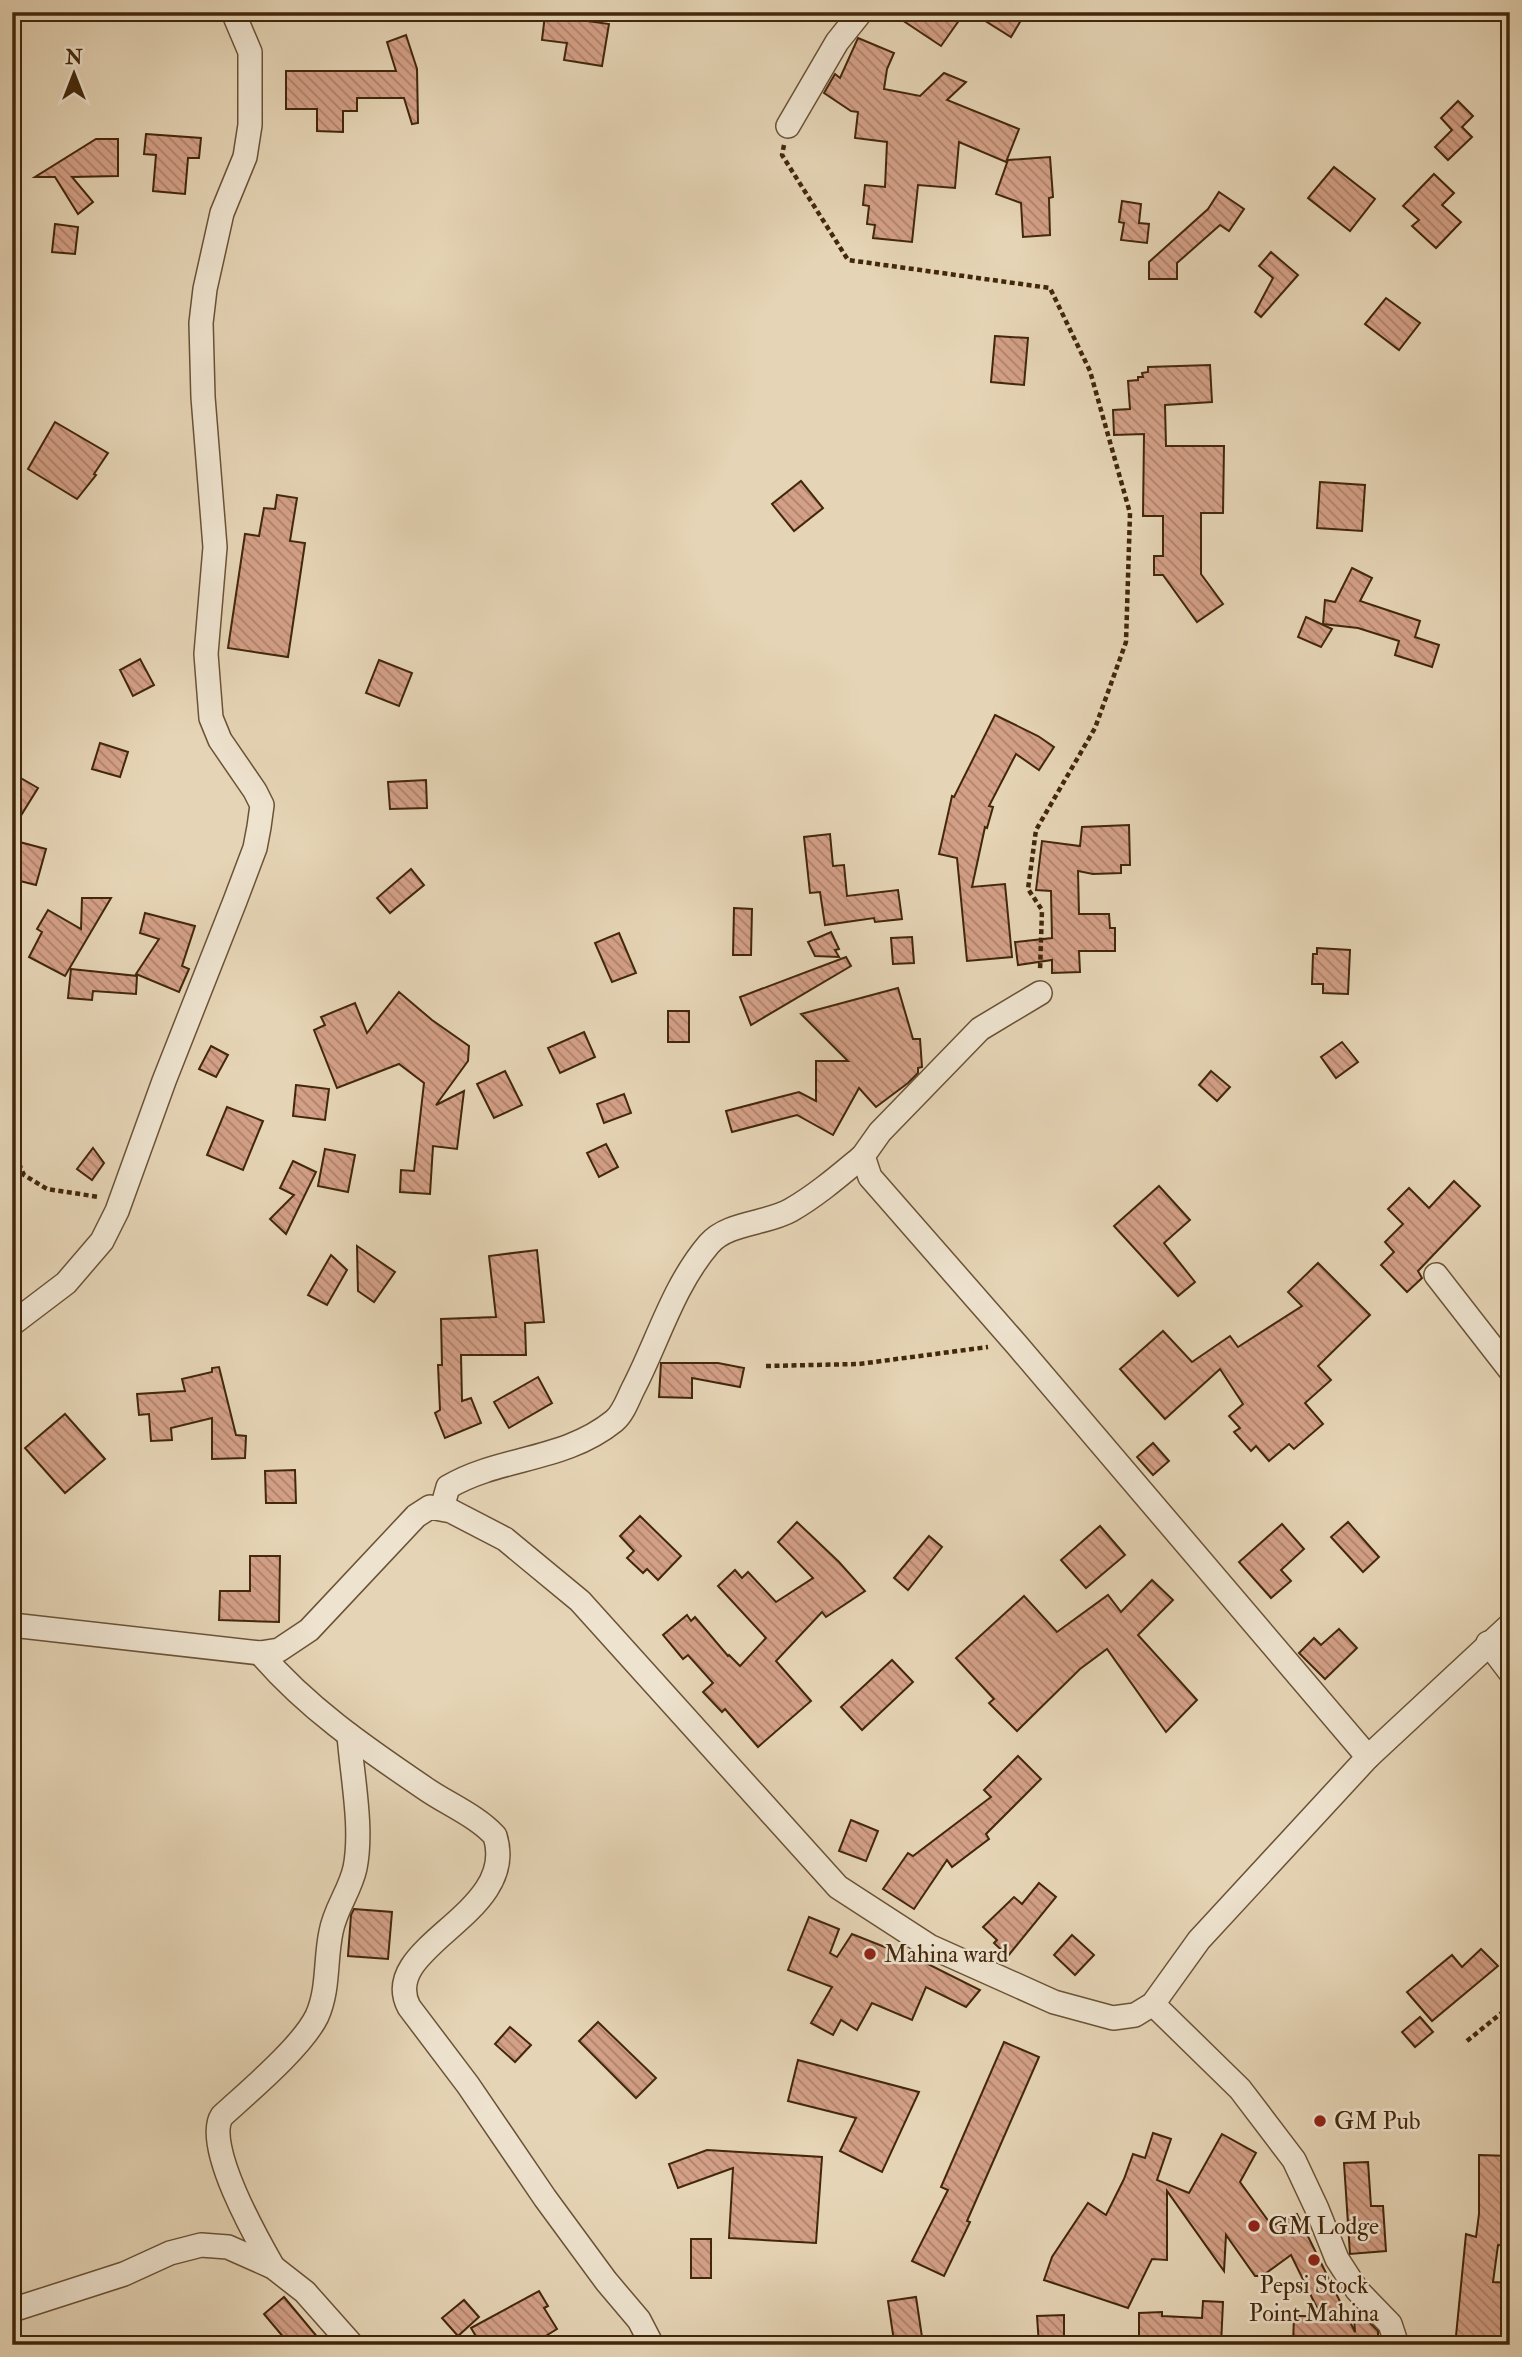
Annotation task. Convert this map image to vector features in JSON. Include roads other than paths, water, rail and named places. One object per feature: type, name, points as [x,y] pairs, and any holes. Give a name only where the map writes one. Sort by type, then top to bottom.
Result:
[{"type":"street","points":[[12,1324],[66,1283],[102,1241],[121,1199],[255,848],[262,806],[255,791],[220,740],[211,718],[206,653],[215,547],[202,397],[201,323],[205,289],[222,213],[245,157],[250,125],[250,52],[233,12]]},
{"type":"street","points":[[788,126],[837,42],[861,12]]},
{"type":"street","points":[[442,1508],[448,1487],[462,1478],[587,1440],[617,1419],[653,1349],[676,1295],[696,1259],[712,1240],[725,1232],[790,1211],[863,1156],[880,1132],[980,1029],[1040,993]]},
{"type":"street","points":[[863,1156],[870,1177],[1368,1757]]},
{"type":"street","points":[[1436,1275],[1510,1370]]},
{"type":"street","points":[[12,1625],[260,1653],[279,1650],[303,1636],[416,1516],[430,1507],[442,1508],[505,1539],[580,1601],[838,1887],[929,1946],[1054,2002],[1113,2018],[1135,2015],[1153,2004],[1199,1940],[1368,1757],[1510,1625]]},
{"type":"street","points":[[1488,1643],[1510,1672]]},
{"type":"street","points":[[260,1653],[286,1683],[349,1735],[495,1836],[497,1853],[492,1881],[481,1899],[422,1954],[408,1971],[404,1979],[404,1997],[468,2085],[544,2198],[639,2320],[652,2345]]},
{"type":"street","points":[[273,2267],[241,2206],[222,2160],[216,2132],[222,2116],[297,2043],[316,2018],[323,1998],[331,1931],[335,1914],[354,1871],[356,1857],[349,1735]]},
{"type":"street","points":[[1153,2004],[1240,2089],[1294,2161],[1337,2259],[1357,2290],[1390,2323],[1397,2345]]},
{"type":"street","points":[[12,2310],[124,2274],[170,2253],[201,2245],[228,2247],[273,2267],[305,2292],[352,2345]]},
{"type":"place","name":"Mahina ward","points":[[870,1954]]},
{"type":"place","name":"GM Pub","points":[[1320,2121]]},
{"type":"place","name":"GM Lodge","points":[[1254,2226]]},
{"type":"place","name":"Pepsi Stock Point Mahina","points":[[1314,2260]]}]
